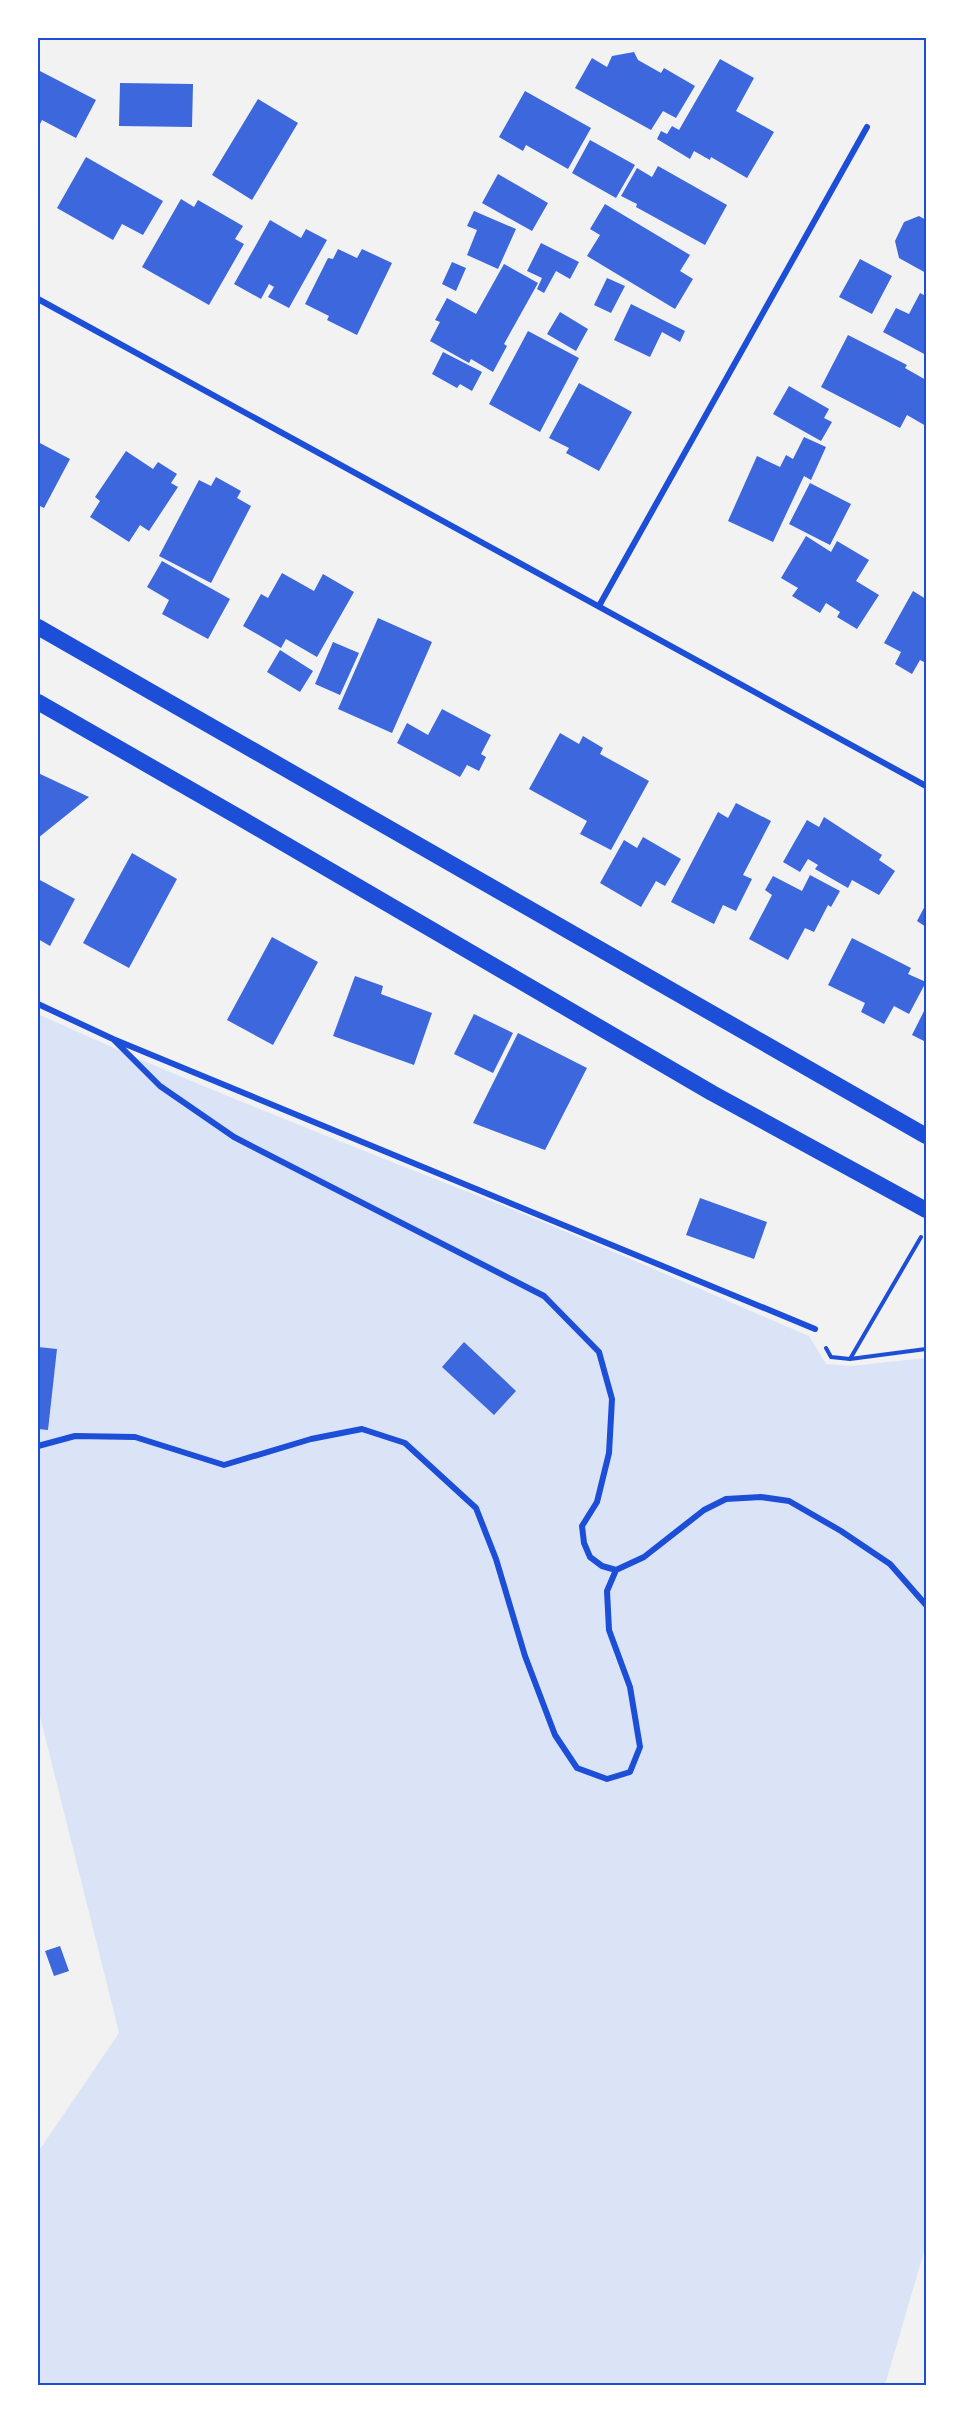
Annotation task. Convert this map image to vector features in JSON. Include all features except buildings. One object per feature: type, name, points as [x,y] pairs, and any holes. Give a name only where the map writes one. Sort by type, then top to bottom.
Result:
[{"type":"highway","points":[[38,627],[927,1136]]},
{"type":"highway","points":[[38,702],[712,1093],[927,1210]]},
{"type":"street","points":[[599,606],[867,127]]},
{"type":"street","points":[[38,299],[927,786]]},
{"type":"street","points":[[38,1004],[113,1039],[815,1329]]},
{"type":"street","points":[[113,1039],[159,1086],[234,1137],[544,1296],[598,1352],[612,1400],[609,1453],[597,1502],[582,1526],[584,1543],[590,1557],[602,1566],[616,1570],[644,1557],[704,1510],[726,1499],[761,1497],[789,1501],[841,1531],[890,1564],[927,1605]]},
{"type":"street","points":[[38,1446],[75,1436],[135,1437],[224,1466],[311,1439],[362,1430],[405,1443],[476,1508],[496,1559],[525,1656],[555,1736],[578,1768],[607,1779],[630,1772],[640,1747],[630,1688],[609,1630],[607,1591],[616,1570]]},
{"type":"path","points":[[927,1227],[850,1359],[927,1349]]},
{"type":"shaded area","points":[[38,1014],[216,1091],[553,1226],[809,1336],[826,1364],[851,1366],[926,1358],[926,2245],[885,2385],[38,2386],[38,2152],[119,2033],[38,1709]]}]
